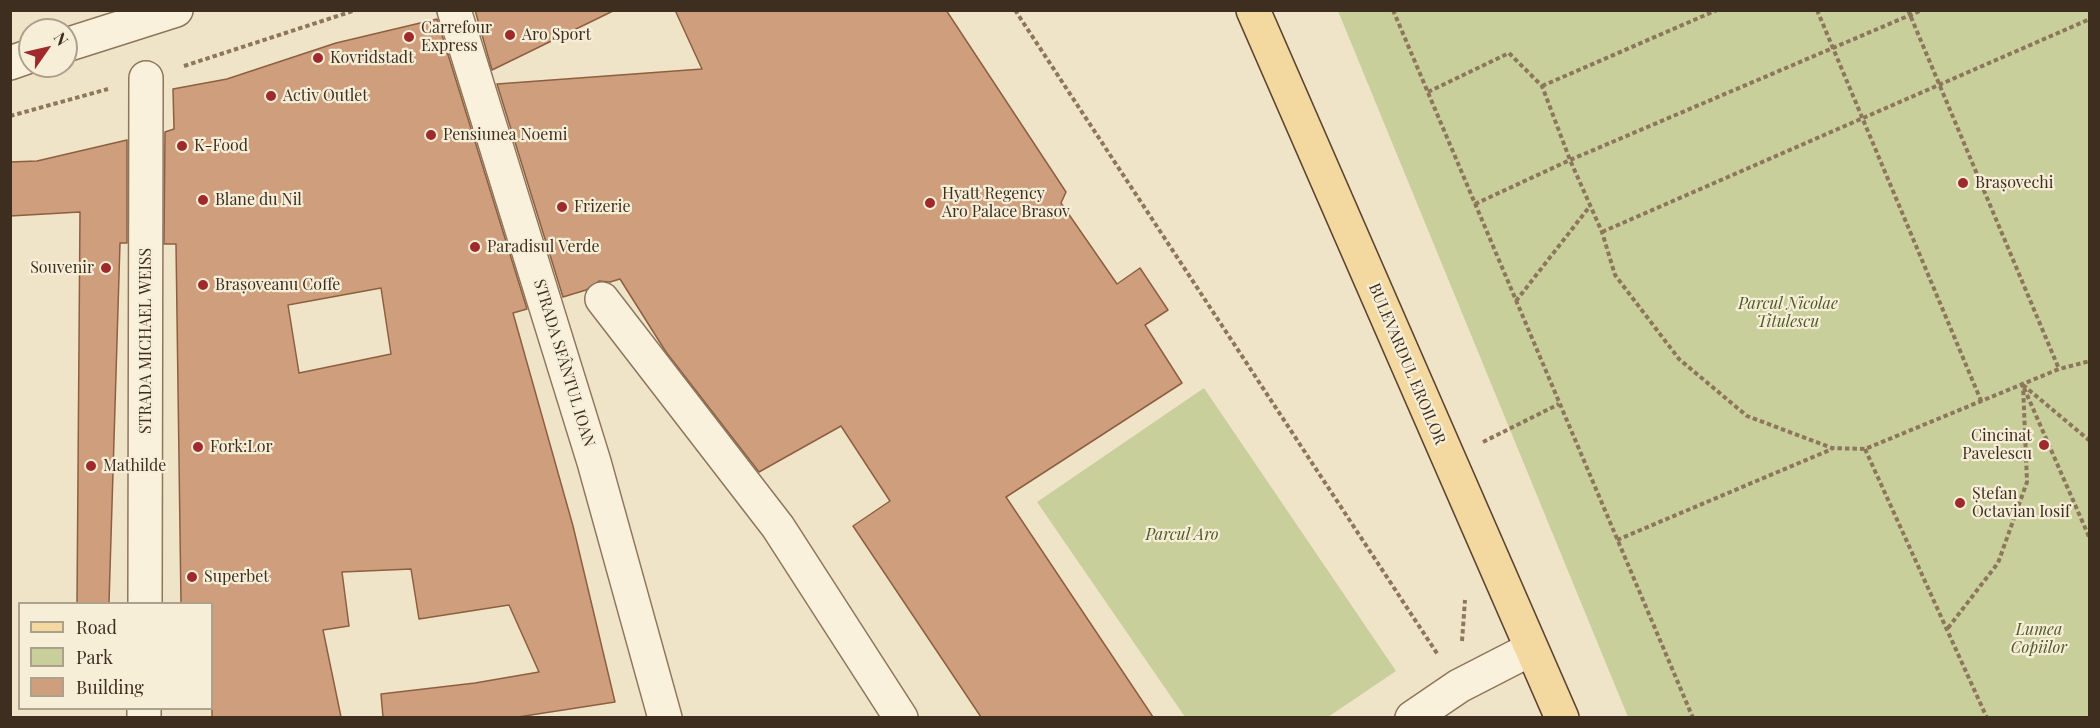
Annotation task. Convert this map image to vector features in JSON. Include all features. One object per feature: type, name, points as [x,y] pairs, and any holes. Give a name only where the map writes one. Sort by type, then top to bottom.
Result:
[{"type":"main road","name":"BULEVARDUL EROILOR","points":[[1253,10],[1562,717]]},
{"type":"street","points":[[78,41],[176,10]]},
{"type":"street","name":"STRADA SFÂNTUL IOAN","points":[[454,10],[594,462],[658,716]]},
{"type":"street","name":"STRADA MICHAEL WEISS","points":[[145,602],[146,78]]},
{"type":"street","points":[[602,299],[778,527],[901,717]]},
{"type":"street","points":[[1412,717],[1459,686],[1531,649]]},
{"type":"path","points":[[1015,10],[1459,686]]},
{"type":"path","points":[[1394,10],[1559,404],[1694,717]]},
{"type":"path","points":[[1542,86],[1717,10]]},
{"type":"path","points":[[1817,10],[1982,403]]},
{"type":"path","points":[[1475,204],[1570,160],[1833,48],[1909,13],[1922,10]]},
{"type":"path","points":[[1909,13],[2059,369]]},
{"type":"path","points":[[1602,232],[1862,118],[1939,87],[2090,19]]},
{"type":"path","points":[[1428,92],[1509,53],[1542,86],[1570,160],[1602,232],[1615,275],[1679,359],[1747,416],[1832,448],[1865,449],[1982,403],[2059,369],[2090,361]]},
{"type":"path","points":[[1516,302],[1590,206]]},
{"type":"path","points":[[2023,385],[2090,441]]},
{"type":"path","points":[[2023,385],[2090,539]]},
{"type":"path","points":[[1948,628],[1998,563],[2027,482],[2023,385]]},
{"type":"path","points":[[1448,459],[1559,404]]},
{"type":"path","points":[[1617,540],[1832,448]]},
{"type":"path","points":[[1865,449],[1987,717]]},
{"type":"green space","name":"Parcul Nicolae Titulescu","points":[[1338,11],[2089,11],[2089,717],[1628,717]]},
{"type":"green space","name":"Parcul Aro","points":[[1204,388],[1396,671],[1328,717],[1185,717],[1037,502]]},
{"type":"building","points":[[475,10],[615,10],[492,70]]},
{"type":"building","points":[[675,10],[946,10],[1066,192],[1061,203],[1117,284],[1140,268],[1168,310],[1145,325],[1182,383],[1006,497],[1153,717],[981,717],[853,526],[890,501],[841,426],[759,472],[666,352],[620,279],[610,282],[599,281],[586,290],[563,297],[497,84],[702,69]]},
{"type":"building","points":[[437,19],[527,309],[513,313],[573,526],[615,702],[518,717],[383,717],[381,694],[475,683],[539,672],[509,605],[419,619],[411,569],[342,572],[349,626],[323,630],[341,717],[212,717],[213,602],[181,602],[176,244],[164,244],[165,132],[174,129],[173,89],[227,79],[336,43]],"holes":[[[381,288],[391,354],[299,373],[288,305]]]},
{"type":"building","points":[[127,140],[127,243],[120,243],[109,602],[77,602],[80,212],[10,216],[10,162],[37,161]]},
{"type":"place","name":"Aro Sport","points":[[510,35]]},
{"type":"place","name":"Carrefour Express","points":[[409,37]]},
{"type":"place","name":"Kovridstadt","points":[[318,58]]},
{"type":"place","name":"Activ Outlet","points":[[271,96]]},
{"type":"place","name":"Pensiunea Noemi","points":[[431,135]]},
{"type":"place","name":"K-Food","points":[[182,146]]},
{"type":"place","name":"Brașovechi","points":[[1963,183]]},
{"type":"place","name":"Blane du Nil","points":[[203,200]]},
{"type":"place","name":"Hyatt Regency Aro Palace Brasov","points":[[930,203]]},
{"type":"place","name":"Frizerie","points":[[562,207]]},
{"type":"place","name":"Paradisul Verde","points":[[475,247]]},
{"type":"place","name":"Souvenir","points":[[106,268]]},
{"type":"place","name":"Brașoveanu Coffe","points":[[203,285]]},
{"type":"place","name":"Cincinat Pavelescu","points":[[2044,445]]},
{"type":"place","name":"Fork:Lor","points":[[198,447]]},
{"type":"place","name":"Mathilde","points":[[91,466]]},
{"type":"place","name":"Ștefan Octavian Iosif","points":[[1960,503]]},
{"type":"place","name":"Superbet","points":[[192,577]]},
{"type":"park label","name":"Lumea Copiilor","points":[[2039,639]]}]
